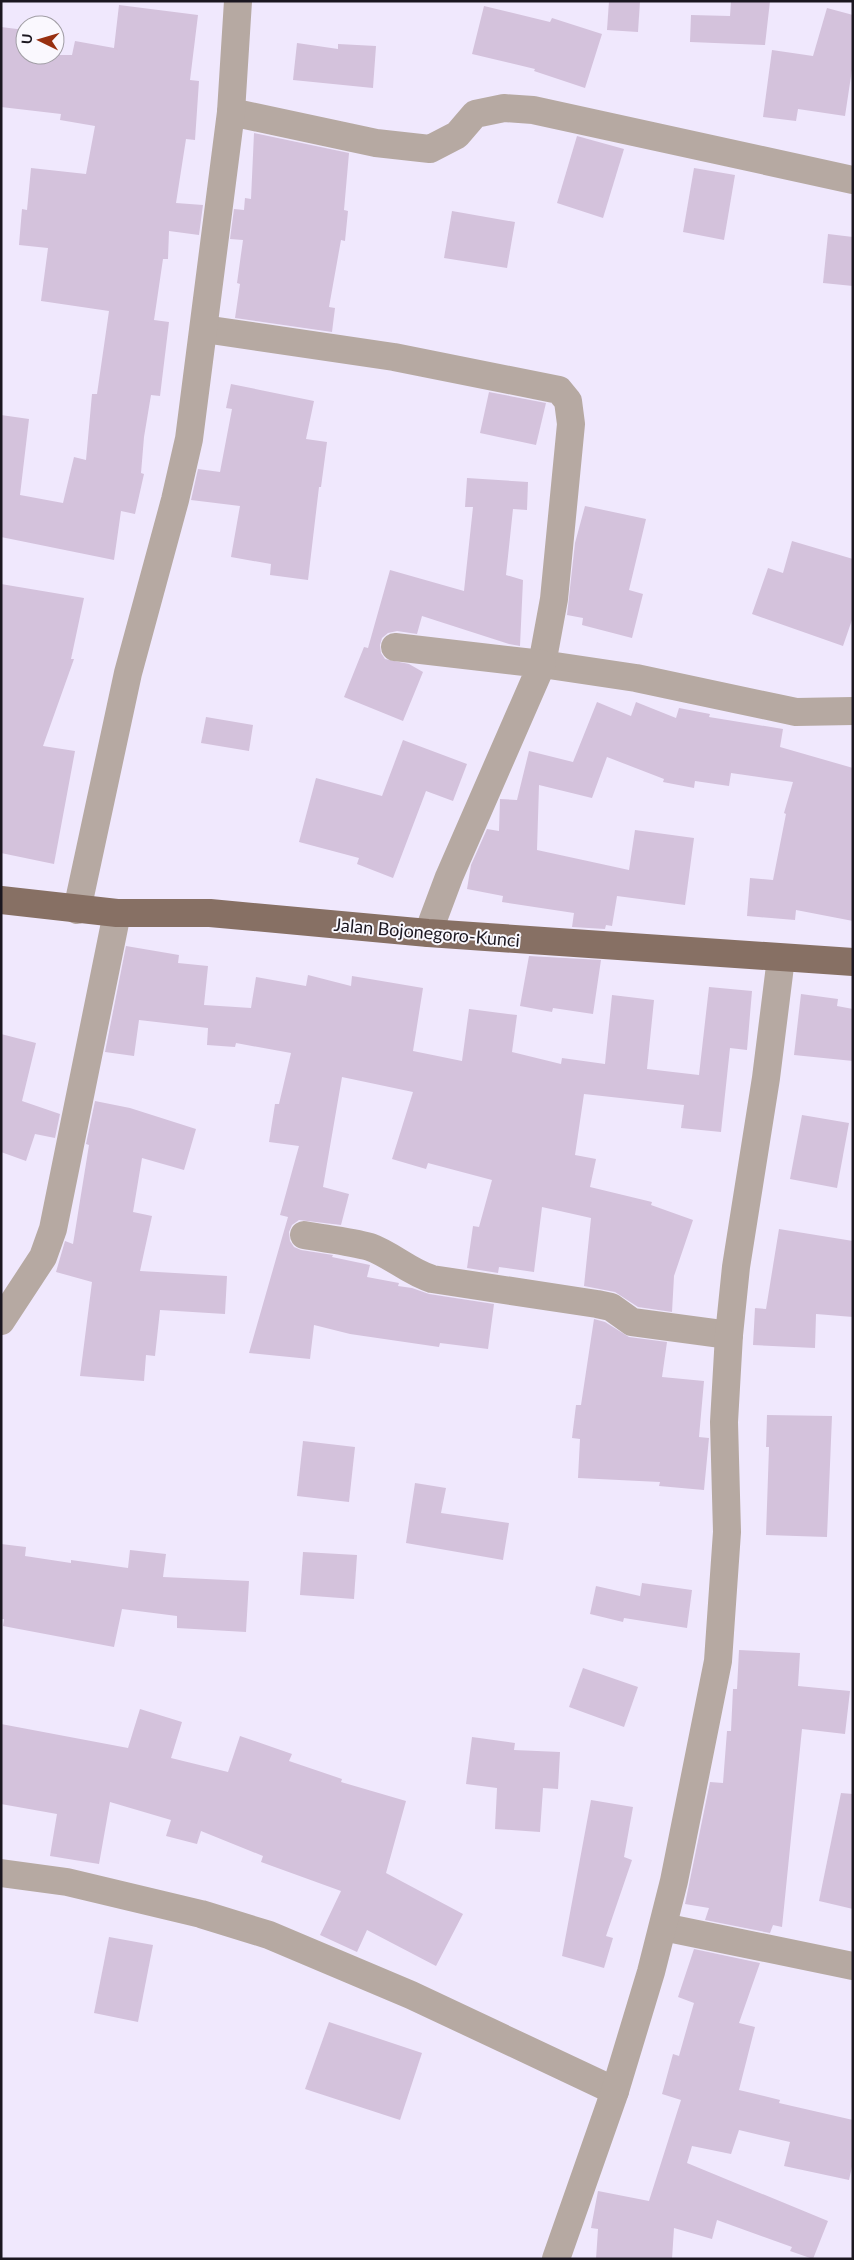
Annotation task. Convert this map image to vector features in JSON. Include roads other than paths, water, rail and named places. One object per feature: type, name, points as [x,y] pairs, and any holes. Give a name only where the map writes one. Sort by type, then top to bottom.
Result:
[{"type":"main road","name":"Jalan Bojonegoro-Kunci","points":[[1,900],[77,910],[210,913],[428,933],[853,962]]},
{"type":"street","points":[[77,910],[128,673],[173,510],[187,448],[204,330],[231,112],[238,1]]},
{"type":"street","points":[[231,112],[376,144],[430,149],[457,135],[475,114],[504,108],[533,110],[853,180]]},
{"type":"street","points":[[204,330],[394,357],[559,390],[568,401],[571,424],[554,599],[542,664],[449,876],[428,933]]},
{"type":"street","points":[[395,647],[542,664],[636,678],[796,712],[853,711]]},
{"type":"street","points":[[1,1321],[43,1256],[53,1229],[117,912]]},
{"type":"street","points":[[556,2259],[615,2091],[663,1927],[718,1661],[727,1532],[724,1422],[729,1335],[736,1267],[766,1078],[781,958]]},
{"type":"street","points":[[304,1235],[370,1248],[388,1256],[418,1275],[432,1279],[597,1304],[611,1307],[632,1322],[729,1335]]},
{"type":"street","points":[[1,1873],[67,1882],[201,1914],[269,1934],[403,1991],[615,2091]]},
{"type":"street","points":[[663,1927],[853,1966]]}]
